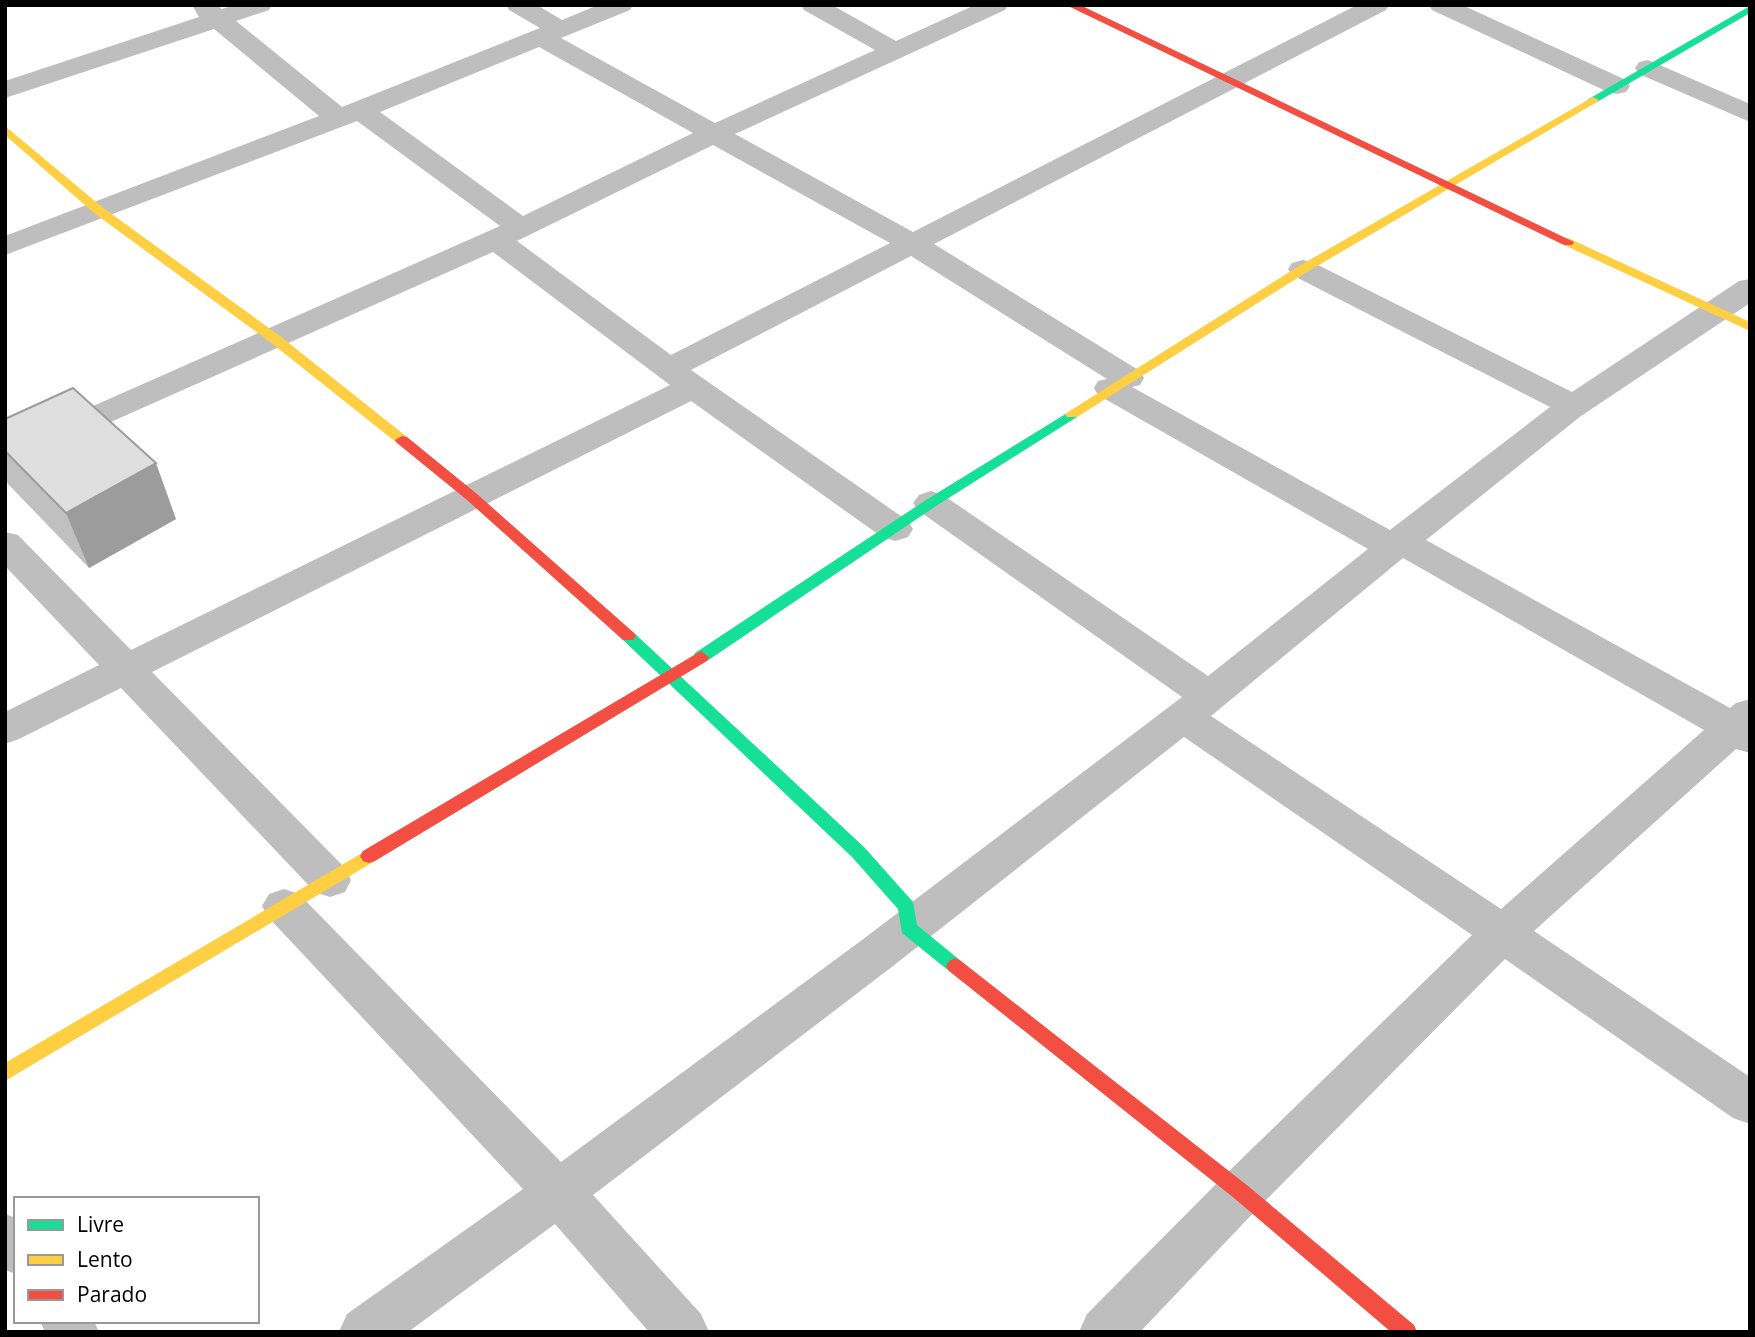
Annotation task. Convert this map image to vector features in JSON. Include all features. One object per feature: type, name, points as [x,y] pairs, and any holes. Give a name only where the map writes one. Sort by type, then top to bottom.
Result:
[{"type":"street","points":[[5,90],[209,13],[260,5]]},
{"type":"street","points":[[518,5],[550,33],[715,134],[911,243],[1119,383],[1395,544],[1745,727],[1503,933],[1241,1192],[1105,1332]]},
{"type":"street","points":[[5,246],[621,5]]},
{"type":"street","points":[[813,5],[896,51]]},
{"type":"street","points":[[5,458],[508,233],[996,5]]},
{"type":"street","points":[[1071,5],[1230,83],[1450,185],[1739,308]]},
{"type":"street","points":[[5,729],[471,497],[682,378],[911,243],[1230,83],[1377,5]]},
{"type":"street","points":[[1441,5],[1618,86]]},
{"type":"street","points":[[5,1073],[672,676],[931,503],[1303,270],[1750,9]]},
{"type":"street","points":[[209,13],[349,113],[508,233],[682,378],[895,529]]},
{"type":"street","points":[[1648,68],[1750,114]]},
{"type":"street","points":[[5,130],[97,210],[275,339],[471,497],[672,676],[858,852],[907,907],[908,929],[1241,1192],[1407,1332]]},
{"type":"street","points":[[1303,270],[1574,406]]},
{"type":"street","points":[[365,1332],[560,1194],[908,929],[1195,707],[1395,544],[1574,406],[1739,308]]},
{"type":"street","points":[[931,503],[1195,707],[1258,766],[1750,1104]]},
{"type":"street","points":[[5,544],[330,880]]},
{"type":"street","points":[[284,906],[560,1194],[683,1332]]},
{"type":"building","points":[[73,388],[156,463],[66,513],[5,451],[5,419]]},
{"type":"traffic: fast","points":[[1593,100],[1750,9]]},
{"type":"traffic: fast","points":[[701,657],[931,503],[1072,414]]},
{"type":"traffic: fast","points":[[628,636],[858,852],[907,907],[908,928],[955,966]]},
{"type":"traffic: slow","points":[[1072,414],[1303,269],[1593,100]]},
{"type":"traffic: slow","points":[[5,129],[98,210],[275,339],[402,440]]},
{"type":"traffic: slow","points":[[1568,242],[1750,327]]},
{"type":"traffic: slow","points":[[5,1073],[369,856]]},
{"type":"traffic: jam","points":[[1071,5],[1568,242]]},
{"type":"traffic: jam","points":[[402,440],[472,497],[628,636]]},
{"type":"traffic: jam","points":[[369,856],[701,657]]},
{"type":"traffic: jam","points":[[955,966],[1241,1192],[1407,1332]]}]
